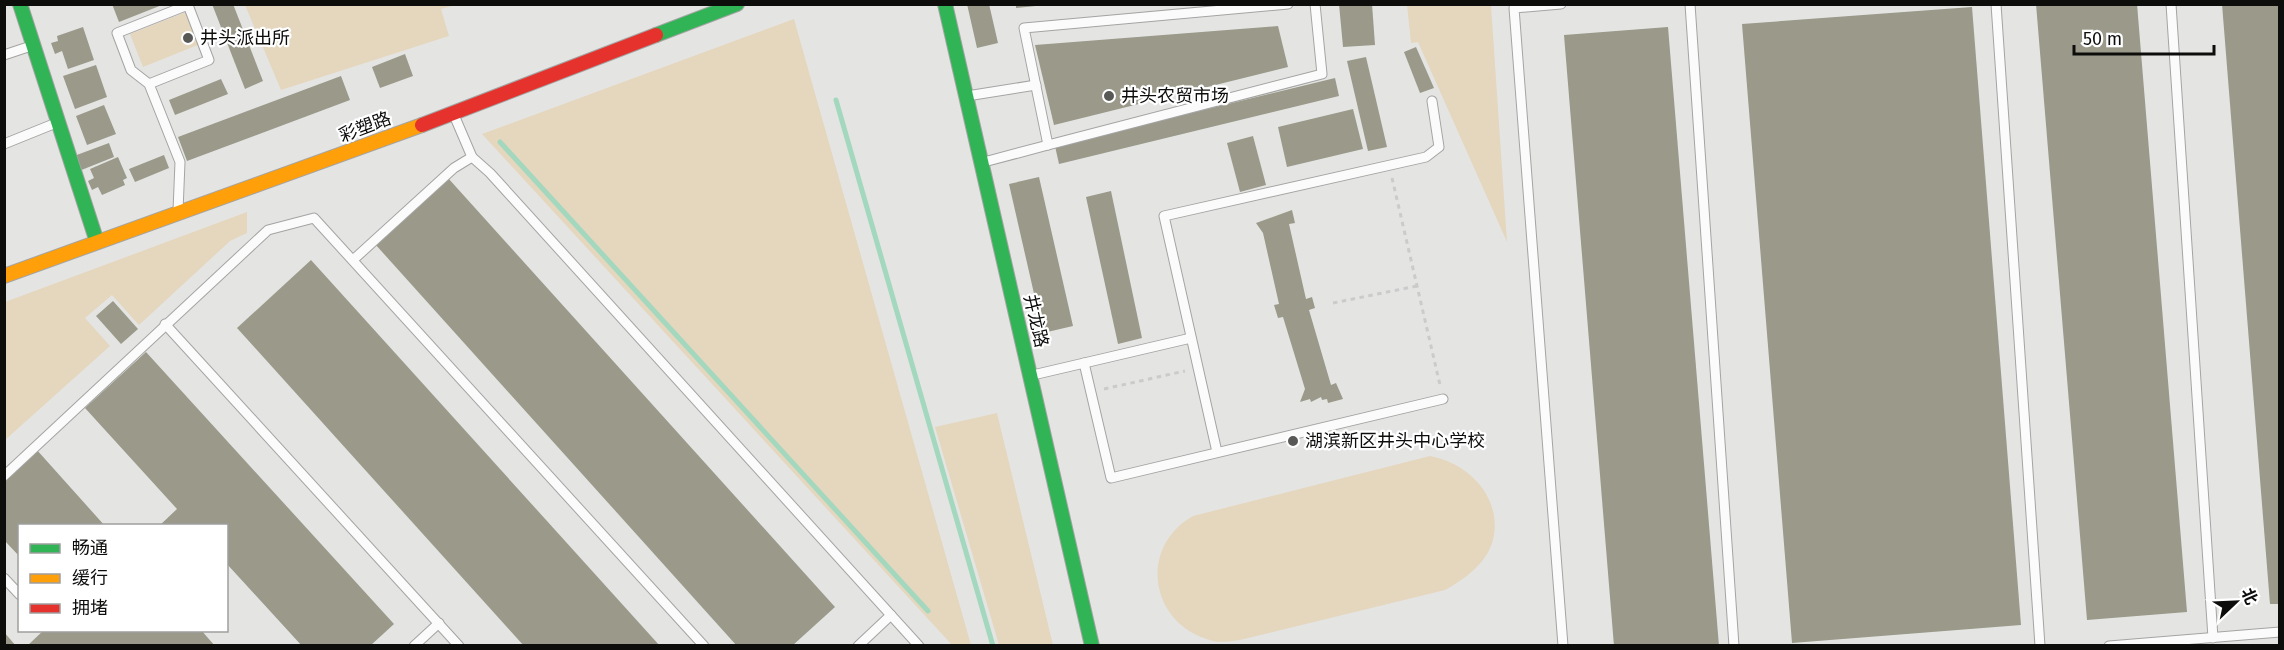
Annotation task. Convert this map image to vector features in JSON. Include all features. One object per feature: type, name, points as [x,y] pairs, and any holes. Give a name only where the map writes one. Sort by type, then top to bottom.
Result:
[{"type":"street","points":[[20,4],[97,242]]},
{"type":"street","name":"彩塑路","points":[[4,276],[453,113],[737,4]]},
{"type":"street","name":"井龙路","points":[[945,4],[1092,645]]},
{"type":"lane","points":[[1168,4],[1168,16]]},
{"type":"lane","points":[[1048,146],[1024,28],[1288,4]]},
{"type":"lane","points":[[982,163],[1322,74],[1316,4]]},
{"type":"lane","points":[[1561,4],[1514,8],[1563,645]]},
{"type":"lane","points":[[1690,4],[1734,645]]},
{"type":"lane","points":[[1996,4],[2040,645]]},
{"type":"lane","points":[[2171,4],[2213,638]]},
{"type":"lane","points":[[149,84],[209,60],[188,5],[117,33],[131,70],[149,84],[180,162],[177,213]]},
{"type":"lane","points":[[4,55],[33,46]]},
{"type":"lane","points":[[966,96],[1036,85]]},
{"type":"lane","points":[[1217,452],[1164,216],[1426,157],[1439,147],[1432,101]]},
{"type":"lane","points":[[453,113],[472,157],[490,173],[919,645]]},
{"type":"lane","points":[[4,144],[58,122]]},
{"type":"lane","points":[[353,260],[454,168],[472,157]]},
{"type":"lane","points":[[4,476],[165,324],[268,231],[314,218],[704,645]]},
{"type":"lane","points":[[165,324],[459,645]]},
{"type":"lane","points":[[1030,376],[1191,338]]},
{"type":"lane","points":[[1084,363],[1111,478],[1443,399]]},
{"type":"lane","points":[[4,579],[18,593]]},
{"type":"lane","points":[[858,645],[891,615]]},
{"type":"lane","points":[[414,645],[438,623]]},
{"type":"lane","points":[[2109,645],[2280,632]]},
{"type":"path","points":[[1389,165],[1443,399]]},
{"type":"path","points":[[1333,303],[1417,286]]},
{"type":"path","points":[[1090,392],[1198,368]]},
{"type":"shaded area","points":[[245,5],[455,5],[441,9],[449,36],[281,90]]},
{"type":"shaded area","points":[[1407,5],[1491,5],[1507,242],[1418,42],[1411,43]]},
{"type":"shaded area","points":[[186,12],[198,45],[143,67],[130,34]]},
{"type":"shaded area","points":[[794,19],[971,645],[952,645],[482,134]]},
{"type":"shaded area","points":[[247,212],[247,233],[230,241],[139,325],[112,295],[85,318],[110,346],[5,440],[5,302]]},
{"type":"shaded area","points":[[997,413],[1053,645],[999,645],[935,427]]},
{"type":"shaded area","points":[[1430,456],[1458,466],[1480,485],[1493,510],[1495,525],[1493,540],[1486,556],[1460,581],[1445,590],[1240,640],[1223,642],[1213,641],[1192,633],[1175,620],[1164,603],[1158,585],[1158,566],[1164,547],[1175,530],[1193,516]]},
{"type":"building","points":[[112,4],[162,4],[162,5],[119,22]]},
{"type":"building","points":[[212,4],[233,4],[263,81],[245,89]]},
{"type":"building","points":[[967,4],[989,4],[998,43],[977,48]]},
{"type":"building","points":[[1016,4],[1036,4],[1036,6],[1016,8]]},
{"type":"building","points":[[1339,4],[1372,4],[1375,45],[1343,47]]},
{"type":"building","points":[[2036,4],[2137,4],[2187,612],[2087,620]]},
{"type":"building","points":[[2222,4],[2280,4],[2280,604],[2270,604]]},
{"type":"building","points":[[1972,7],[2021,625],[1792,643],[1742,24]]},
{"type":"building","name":"井头农贸市场","points":[[1278,26],[1288,67],[1054,125],[1035,45]]},
{"type":"building","points":[[83,27],[94,60],[68,69],[62,51],[55,54],[51,43],[58,41],[57,36]]},
{"type":"building","points":[[1668,27],[1719,646],[1614,646],[1564,35]]},
{"type":"building","points":[[1416,47],[1434,88],[1420,93],[1404,52]]},
{"type":"building","points":[[405,54],[413,76],[380,88],[372,67]]},
{"type":"building","points":[[1366,57],[1387,147],[1368,151],[1347,61]]},
{"type":"building","points":[[96,65],[107,97],[75,109],[63,76]]},
{"type":"building","points":[[341,76],[350,100],[187,161],[178,137]]},
{"type":"building","points":[[1335,78],[1339,96],[1059,164],[1055,146]]},
{"type":"building","points":[[221,79],[228,94],[175,115],[169,100]]},
{"type":"building","points":[[104,105],[116,134],[87,145],[76,116]]},
{"type":"building","points":[[1353,109],[1363,149],[1287,167],[1278,127]]},
{"type":"building","points":[[1253,136],[1266,185],[1240,192],[1227,143]]},
{"type":"building","points":[[109,143],[114,157],[79,171],[74,156]]},
{"type":"building","points":[[164,155],[169,168],[135,182],[129,169]]},
{"type":"building","points":[[118,157],[127,178],[123,180],[125,185],[102,195],[98,187],[92,190],[88,181],[94,178],[90,169]]},
{"type":"building","points":[[1039,177],[1073,326],[1043,333],[1009,184]]},
{"type":"building","points":[[448,178],[835,607],[792,646],[737,646],[375,244]]},
{"type":"building","points":[[1111,191],[1142,338],[1118,344],[1086,197]]},
{"type":"building","points":[[1292,210],[1295,223],[1289,224],[1306,299],[1312,297],[1315,308],[1309,310],[1331,385],[1336,383],[1343,399],[1328,403],[1327,399],[1322,400],[1321,397],[1311,402],[1310,399],[1300,402],[1305,389],[1283,317],[1278,318],[1274,305],[1279,304],[1263,233],[1256,223]]},
{"type":"building","points":[[311,260],[660,646],[524,646],[237,328]]},
{"type":"building","points":[[113,301],[138,329],[121,344],[96,316]]},
{"type":"building","points":[[146,352],[394,624],[370,646],[302,646],[228,565],[228,524],[161,524],[177,509],[85,408]]},
{"type":"building","points":[[36,449],[103,524],[18,524],[18,555],[4,540],[4,478]]},
{"type":"building","points":[[4,632],[16,646],[4,646]]},
{"type":"building","points":[[42,632],[203,632],[215,646],[27,646]]},
{"type":"waterway","points":[[836,100],[993,646]]},
{"type":"waterway","points":[[500,142],[928,611]]},
{"type":"traffic: fast","points":[[20,4],[97,242]]},
{"type":"traffic: fast","points":[[656,35],[737,4]]},
{"type":"traffic: fast","points":[[945,4],[1092,646]]},
{"type":"traffic: slow","points":[[4,276],[422,125]]},
{"type":"traffic: jam","points":[[422,125],[656,35]]},
{"type":"place","name":"井头派出所","points":[[188,38]]},
{"type":"place","name":"井头农贸市场","points":[[1109,96]]},
{"type":"place","name":"湖滨新区井头中心学校","points":[[1293,441]]}]
